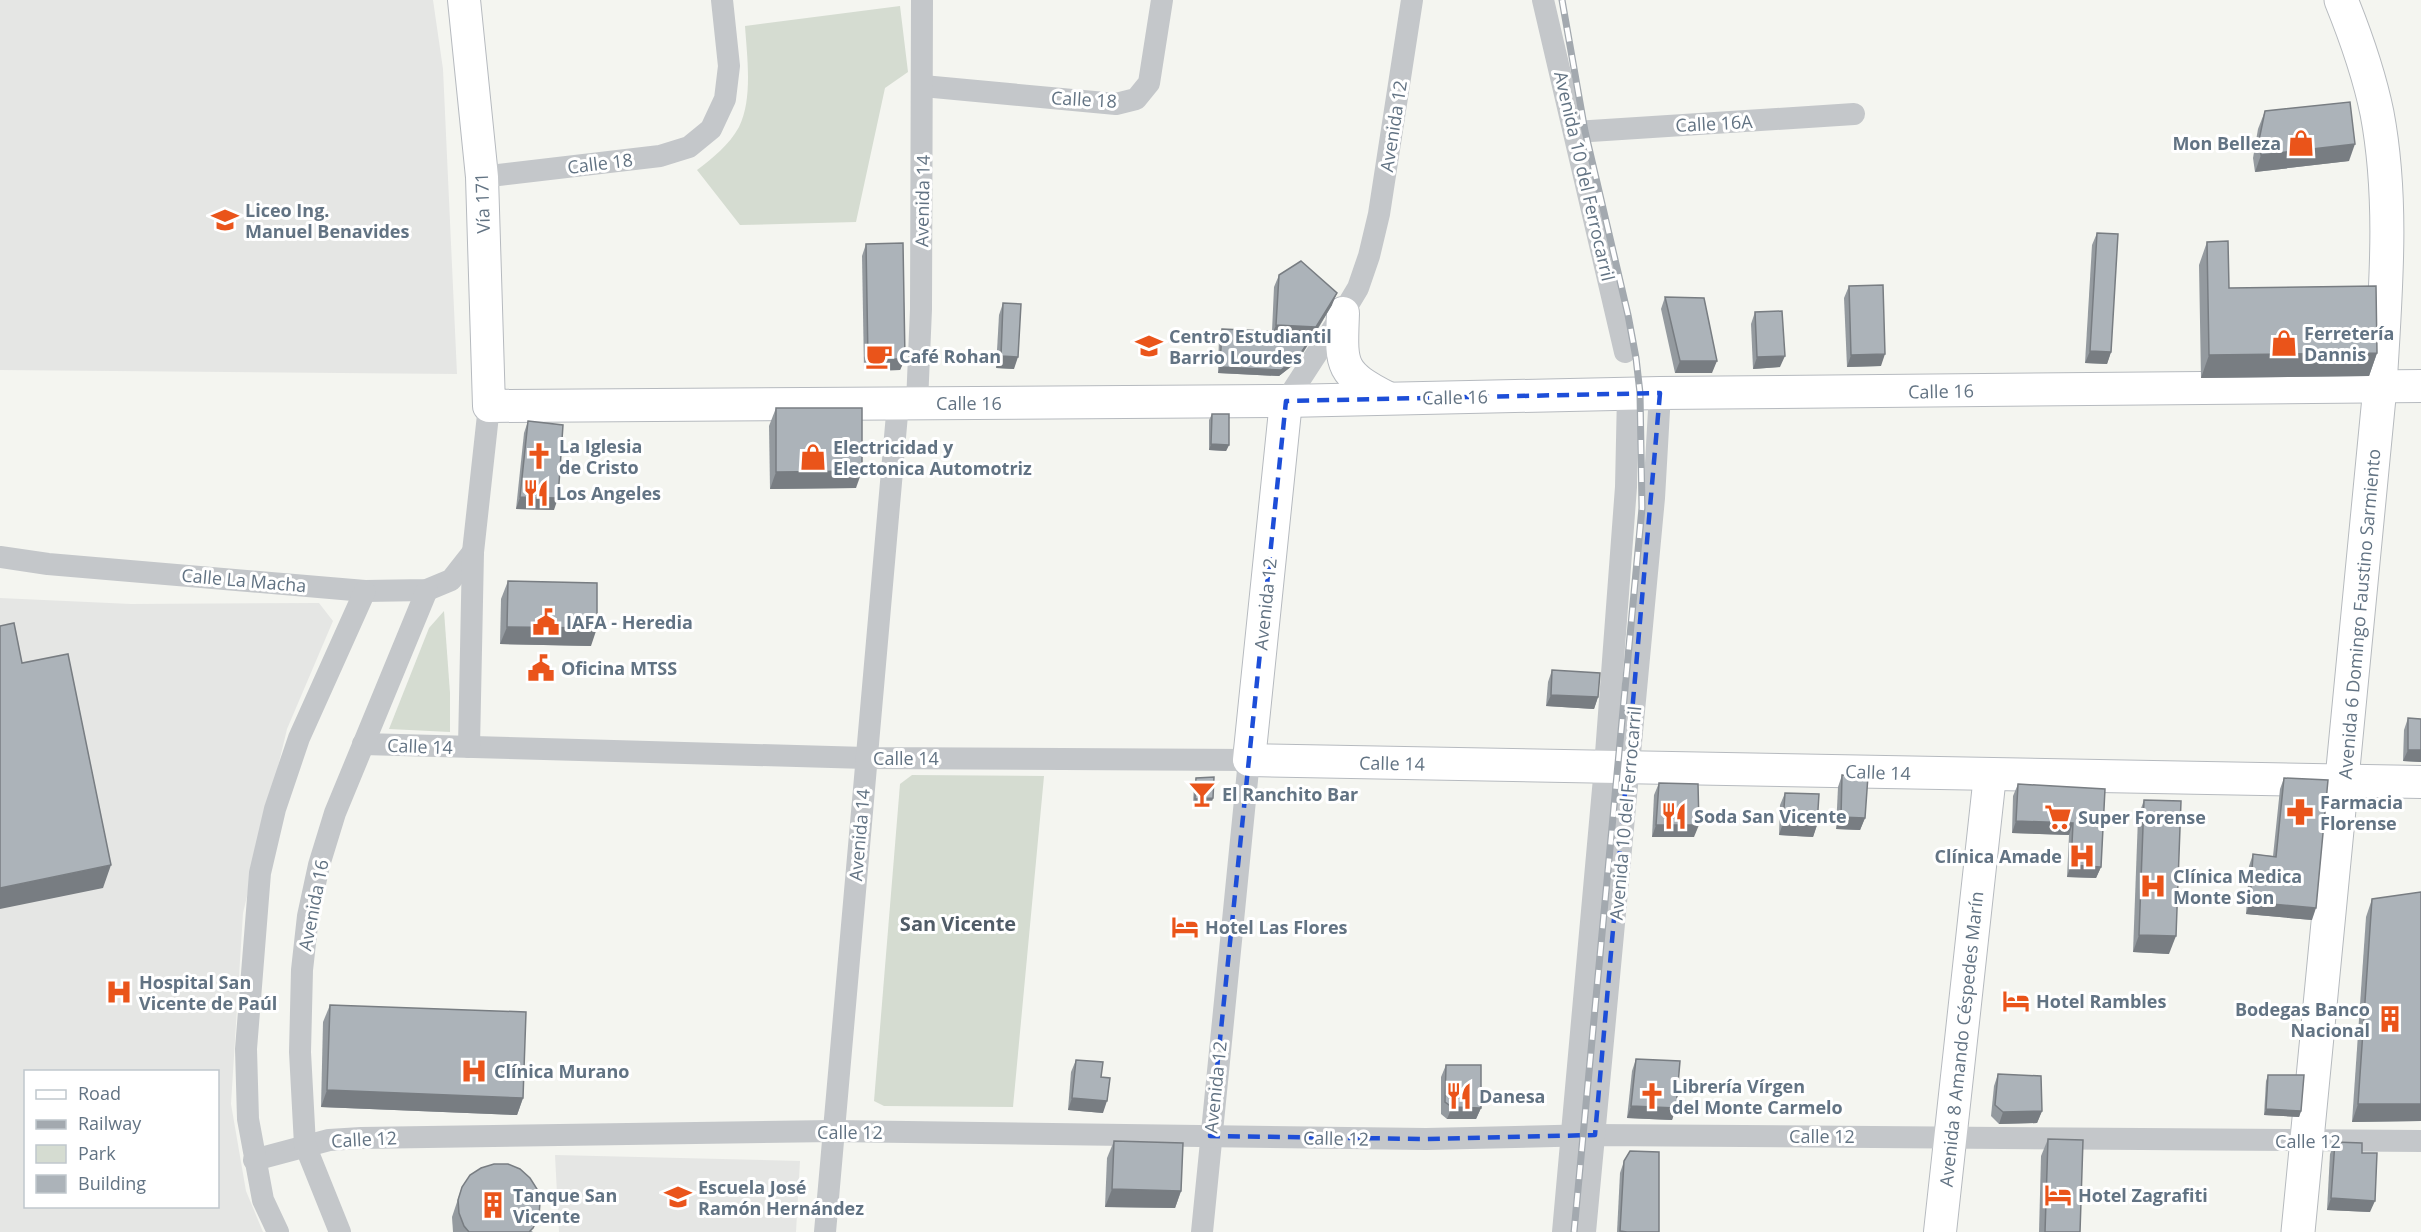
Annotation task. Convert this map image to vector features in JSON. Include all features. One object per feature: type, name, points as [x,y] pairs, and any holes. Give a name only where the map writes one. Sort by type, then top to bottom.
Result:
[{"type":"main road","name":"Vía 171","points":[[464,0],[482,177],[489,406]]},
{"type":"main road","name":"Avenida 6 Domingo Faustino Sarmiento","points":[[2298,1232],[2380,387],[2387,254],[2386,186],[2377,113],[2361,50],[2341,0]]},
{"type":"main road","points":[[1343,313],[1342,346],[1344,361],[1351,375],[1361,384],[1388,398]]},
{"type":"main road","name":"Calle 16","points":[[489,406],[1287,401],[1660,393],[2421,386]]},
{"type":"main road","name":"Avenida 12","points":[[1249,760],[1287,401]]},
{"type":"main road","name":"Calle 14","points":[[1249,760],[2421,782]]},
{"type":"main road","name":"Avenida 8 Amando Céspedes Marín","points":[[1940,1232],[1990,775]]},
{"type":"street","name":"Calle 18","points":[[482,177],[660,156],[689,147],[711,129],[725,99],[729,66],[722,0]]},
{"type":"street","name":"Avenida 14","points":[[825,1232],[866,758],[921,309],[924,86],[922,0]]},
{"type":"street","name":"Calle 18","points":[[924,86],[1116,104],[1136,99],[1149,83],[1162,0]]},
{"type":"street","name":"Avenida 12","points":[[1287,401],[1358,288],[1369,256],[1379,214],[1412,0]]},
{"type":"street","name":"Avenida 10 del Ferrocarril","points":[[1543,0],[1625,352]]},
{"type":"street","name":"Calle 16A","points":[[1575,132],[1854,114]]},
{"type":"street","name":"Avenida 10 del Ferrocarril","points":[[1585,1232],[1584,1135],[1617,766],[1654,498],[1660,393]]},
{"type":"street","name":"Avenida 10 del Ferrocarril","points":[[1617,766],[1628,394]]},
{"type":"street","points":[[468,747],[473,552],[489,406]]},
{"type":"street","name":"Calle La Macha","points":[[0,557],[365,591],[427,590],[451,579],[473,552]]},
{"type":"street","name":"Avenida 16","points":[[340,1232],[305,1145],[300,1052],[302,970],[308,916],[319,866],[335,813],[427,590]]},
{"type":"street","points":[[278,1232],[263,1200],[248,1119],[246,1049],[260,873],[275,809],[299,738],[365,591]]},
{"type":"street","name":"Calle 14","points":[[363,744],[866,758],[1249,760]]},
{"type":"street","name":"Avenida 12","points":[[1202,1232],[1249,760]]},
{"type":"street","name":"Calle 12","points":[[254,1160],[329,1140],[361,1138],[833,1131],[1426,1139],[1584,1135],[2421,1141]]},
{"type":"street","name":"Avenida 10 del Ferrocarril","points":[[1563,1232],[1584,1135]]},
{"type":"highlighted area","points":[[1660,393],[1595,1135],[1426,1139],[1210,1136],[1286,401]]},
{"type":"shaded area","name":"Liceo Ing. Manuel Benavides","points":[[0,0],[433,0],[443,69],[457,374],[0,370]]},
{"type":"shaded area","name":"Hospital San Vicente de Paúl","points":[[0,598],[131,604],[319,603],[333,621],[287,729],[243,913],[231,1104],[246,1191],[263,1232],[0,1232]]},
{"type":"shaded area","name":"Escuela José Ramón Hernández","points":[[555,1155],[800,1161],[796,1232],[559,1232]]},
{"type":"green space","points":[[900,6],[908,72],[885,88],[856,222],[740,225],[697,170],[726,145],[739,127],[743,116],[748,91],[745,26]]},
{"type":"green space","points":[[444,611],[450,693],[450,732],[389,729],[429,628]]},
{"type":"green space","points":[[912,775],[1044,776],[1013,1107],[884,1106],[874,1101],[900,784]]},
{"type":"building","points":[[2350,102],[2355,144],[2261,155],[2259,140],[2265,111]]},
{"type":"building","points":[[2097,233],[2118,234],[2111,352],[2090,351]]},
{"type":"building","name":"Ferretería Dannis","points":[[2228,241],[2229,288],[2376,286],[2377,353],[2209,355],[2207,242]]},
{"type":"building","points":[[903,243],[905,359],[868,359],[866,244]]},
{"type":"building","points":[[1301,261],[1337,293],[1316,327],[1276,325],[1279,275]]},
{"type":"building","points":[[1883,285],[1885,354],[1851,355],[1849,286]]},
{"type":"building","points":[[1665,297],[1704,298],[1717,361],[1680,361]]},
{"type":"building","points":[[1003,303],[1021,304],[1018,357],[1001,356]]},
{"type":"building","points":[[1782,311],[1785,356],[1757,357],[1755,312]]},
{"type":"building","points":[[1222,329],[1314,333],[1299,356],[1281,370],[1220,367]]},
{"type":"building","name":"Electricidad y Electonica Automotriz","points":[[776,408],[862,408],[862,471],[776,472]]},
{"type":"building","points":[[1212,414],[1229,414],[1229,445],[1211,444]]},
{"type":"building","points":[[528,421],[563,425],[558,498],[520,497]]},
{"type":"building","points":[[508,581],[597,583],[597,628],[507,627]]},
{"type":"building","points":[[14,623],[22,663],[68,654],[111,865],[0,888],[0,626]]},
{"type":"building","points":[[1552,670],[1600,673],[1598,697],[1551,695]]},
{"type":"building","points":[[2408,718],[2421,719],[2421,750],[2408,750]]},
{"type":"building","points":[[1842,775],[1868,776],[1865,818],[1841,817]]},
{"type":"building","name":"El Ranchito Bar","points":[[1214,777],[1213,798],[1195,799],[1196,778]]},
{"type":"building","points":[[2284,778],[2328,780],[2316,908],[2250,902],[2253,854],[2276,857]]},
{"type":"building","name":"Soda San Vicente","points":[[1659,783],[1698,784],[1699,825],[1656,825]]},
{"type":"building","points":[[2018,784],[2105,789],[2101,867],[2071,865],[2073,823],[2016,821]]},
{"type":"building","points":[[1785,793],[1819,794],[1817,825],[1783,823]]},
{"type":"building","name":"Clínica Medica Monte Sion","points":[[2144,800],[2181,801],[2176,936],[2139,935]]},
{"type":"building","name":"Bodegas Banco Nacional","points":[[2421,892],[2421,1104],[2358,1104],[2372,899]]},
{"type":"building","points":[[330,1005],[526,1012],[523,1098],[327,1090]]},
{"type":"building","name":"Librería Vírgen del Monte Carmelo","points":[[1636,1059],[1680,1061],[1676,1108],[1631,1106]]},
{"type":"building","points":[[1076,1060],[1103,1062],[1101,1077],[1110,1078],[1107,1101],[1072,1098]]},
{"type":"building","name":"Danesa","points":[[1446,1065],[1481,1065],[1481,1108],[1452,1107],[1445,1102]]},
{"type":"building","points":[[1998,1074],[2041,1076],[2042,1111],[2003,1112],[1995,1105]]},
{"type":"building","points":[[2268,1075],[2304,1075],[2301,1111],[2266,1109]]},
{"type":"building","name":"Hotel Zagrafiti","points":[[2048,1139],[2083,1140],[2080,1232],[2045,1232]]},
{"type":"building","points":[[1114,1141],[1183,1143],[1181,1191],[1112,1189]]},
{"type":"building","points":[[2335,1142],[2362,1143],[2362,1153],[2377,1153],[2375,1201],[2331,1198]]},
{"type":"building","points":[[1630,1151],[1659,1152],[1659,1232],[1620,1231],[1624,1161]]},
{"type":"building","name":"Tanque San Vicente","points":[[494,1164],[508,1164],[520,1169],[537,1189],[540,1202],[539,1216],[529,1232],[469,1232],[464,1226],[459,1213],[458,1200],[462,1187],[470,1175]]},
{"type":"railway","points":[[1562,0],[1585,131],[1636,358],[1640,393],[1642,508],[1574,1232]]},
{"type":"place","name":"Mon Belleza","points":[[2301,143]]},
{"type":"place","name":"Liceo Ing. Manuel Benavides","points":[[225,220]]},
{"type":"place","name":"Ferretería Dannis","points":[[2284,343]]},
{"type":"place","name":"Centro Estudiantil Barrio Lourdes","points":[[1149,346]]},
{"type":"place","name":"Café Rohan","points":[[879,356]]},
{"type":"place","name":"La Iglesia de Cristo","points":[[539,456]]},
{"type":"place","name":"Electricidad y Electonica Automotriz","points":[[813,457]]},
{"type":"place","name":"Los Angeles","points":[[536,493]]},
{"type":"place","name":"IAFA - Heredia","points":[[546,622]]},
{"type":"place","name":"Oficina MTSS","points":[[541,668]]},
{"type":"place","name":"El Ranchito Bar","points":[[1202,794]]},
{"type":"place","name":"Farmacia Florense","points":[[2300,812]]},
{"type":"place","name":"Soda San Vicente","points":[[1674,816]]},
{"type":"place","name":"Super Forense","points":[[2058,817]]},
{"type":"place","name":"Clínica Amade","points":[[2082,856]]},
{"type":"place","name":"Clínica Medica Monte Sion","points":[[2153,886]]},
{"type":"place","name":"Hotel Las Flores","points":[[1185,927]]},
{"type":"place","name":"Hospital San Vicente de Paúl","points":[[119,992]]},
{"type":"place","name":"Hotel Rambles","points":[[2016,1001]]},
{"type":"place","name":"Bodegas Banco Nacional","points":[[2390,1019]]},
{"type":"place","name":"Clínica Murano","points":[[474,1071]]},
{"type":"place","name":"Danesa","points":[[1459,1096]]},
{"type":"place","name":"Librería Vírgen del Monte Carmelo","points":[[1652,1096]]},
{"type":"place","name":"Hotel Zagrafiti","points":[[2058,1195]]},
{"type":"place","name":"Escuela José Ramón Hernández","points":[[678,1197]]},
{"type":"place","name":"Tanque San Vicente","points":[[493,1205]]},
{"type":"district","name":"San Vicente","points":[[958,923]]}]
